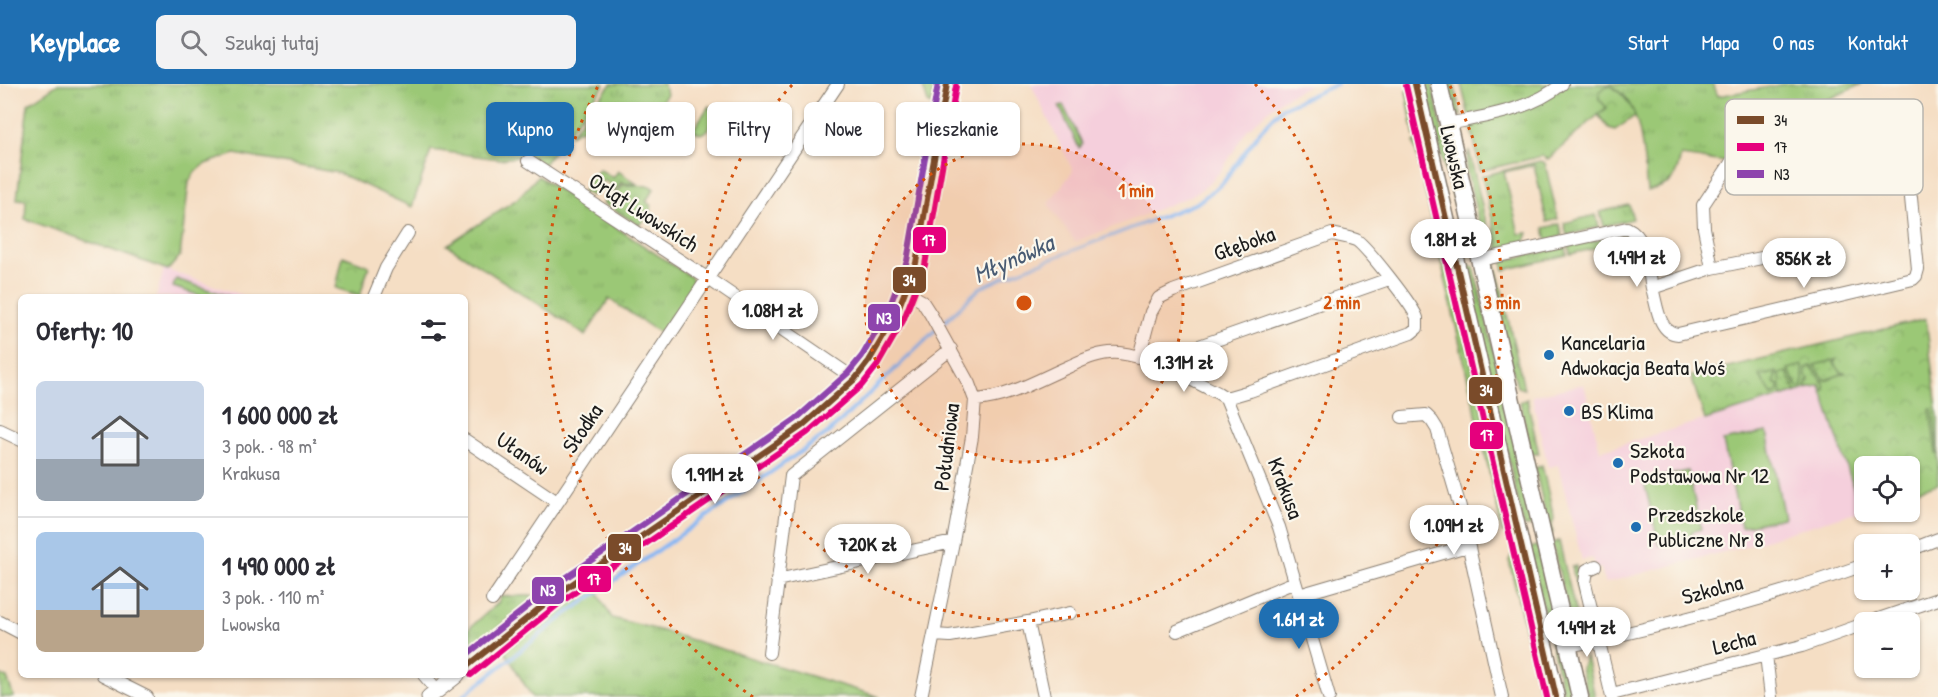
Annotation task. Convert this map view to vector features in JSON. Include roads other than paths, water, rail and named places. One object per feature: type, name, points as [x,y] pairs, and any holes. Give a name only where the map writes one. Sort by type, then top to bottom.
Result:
[{"type":"main road","name":"Lwowska","points":[[1415,84],[1556,697]]},
{"type":"main road","name":"Lwowska","points":[[1439,84],[1580,697]]},
{"type":"main road","points":[[1449,233],[1458,251],[1466,260],[1480,260]]},
{"type":"street","name":"Słodka","points":[[492,600],[838,84]]},
{"type":"street","points":[[468,666],[556,595],[802,426],[855,379],[882,340],[906,292],[919,251],[947,84]]},
{"type":"street","points":[[1449,124],[1520,107],[1547,95],[1562,84]]},
{"type":"street","name":"Orląt Lwowskich","points":[[528,161],[706,279]]},
{"type":"street","points":[[1712,268],[1704,228],[1703,205],[1725,172]]},
{"type":"street","points":[[1480,260],[1627,228],[1634,231],[1641,242],[1663,327],[1678,334],[1909,280],[1916,276],[1918,269],[1911,198]]},
{"type":"street","points":[[375,294],[386,268],[408,233]]},
{"type":"street","name":"Głęboka","points":[[1139,357],[1150,312],[1159,298],[1332,234],[1356,240],[1377,262],[1413,310],[1417,319],[1417,328],[1411,333],[1226,398]]},
{"type":"street","points":[[1652,288],[1712,268],[1811,248]]},
{"type":"street","points":[[706,279],[855,379]]},
{"type":"street","points":[[1155,364],[1168,357],[1389,279]]},
{"type":"street","name":"Południowa","points":[[906,292],[922,301],[932,315],[969,384],[975,400],[972,437],[953,542],[921,697]]},
{"type":"street","points":[[769,653],[790,476],[948,344]]},
{"type":"street","points":[[975,400],[1004,394],[1098,355],[1118,353],[1139,357],[1226,398]]},
{"type":"street","name":"Krakusa","points":[[1226,398],[1273,510],[1329,697]]},
{"type":"street","points":[[1402,417],[1426,415],[1437,429],[1460,507],[1502,697]]},
{"type":"street","points":[[0,430],[18,439]]},
{"type":"street","name":"Ułanów","points":[[468,442],[557,502]]},
{"type":"street","points":[[1920,546],[1938,539]]},
{"type":"street","points":[[777,580],[953,542]]},
{"type":"street","points":[[1299,595],[1467,546]]},
{"type":"street","points":[[1596,566],[1587,570],[1586,583],[1612,696]]},
{"type":"street","name":"Szkolna","points":[[1569,646],[1776,594],[1854,569]]},
{"type":"street","points":[[1177,632],[1296,582]]},
{"type":"street","points":[[1900,612],[1938,599]]},
{"type":"street","points":[[934,635],[950,636],[1070,613]]},
{"type":"street","points":[[0,622],[18,631]]},
{"type":"street","points":[[1028,622],[1044,697]]},
{"type":"street","name":"Lecha","points":[[1612,696],[1802,646],[1854,628]]},
{"type":"street","points":[[1766,655],[1770,697]]},
{"type":"street","points":[[110,678],[147,697]]},
{"type":"street","points":[[425,678],[433,694],[453,678]]},
{"type":"waterway","name":"Młynówka","points":[[462,697],[566,614],[829,432],[980,288],[1197,203],[1223,183],[1260,131],[1282,108],[1337,84]]},
{"type":"place","name":"Kancelaria Adwokacja Beata Woś","points":[[1549,355]]},
{"type":"place","name":"BS Klima","points":[[1569,411]]},
{"type":"place","name":"Szkoła Podstawowa Nr 12","points":[[1618,463]]},
{"type":"place","name":"Przedszkole Publiczne Nr 8","points":[[1636,527]]}]
